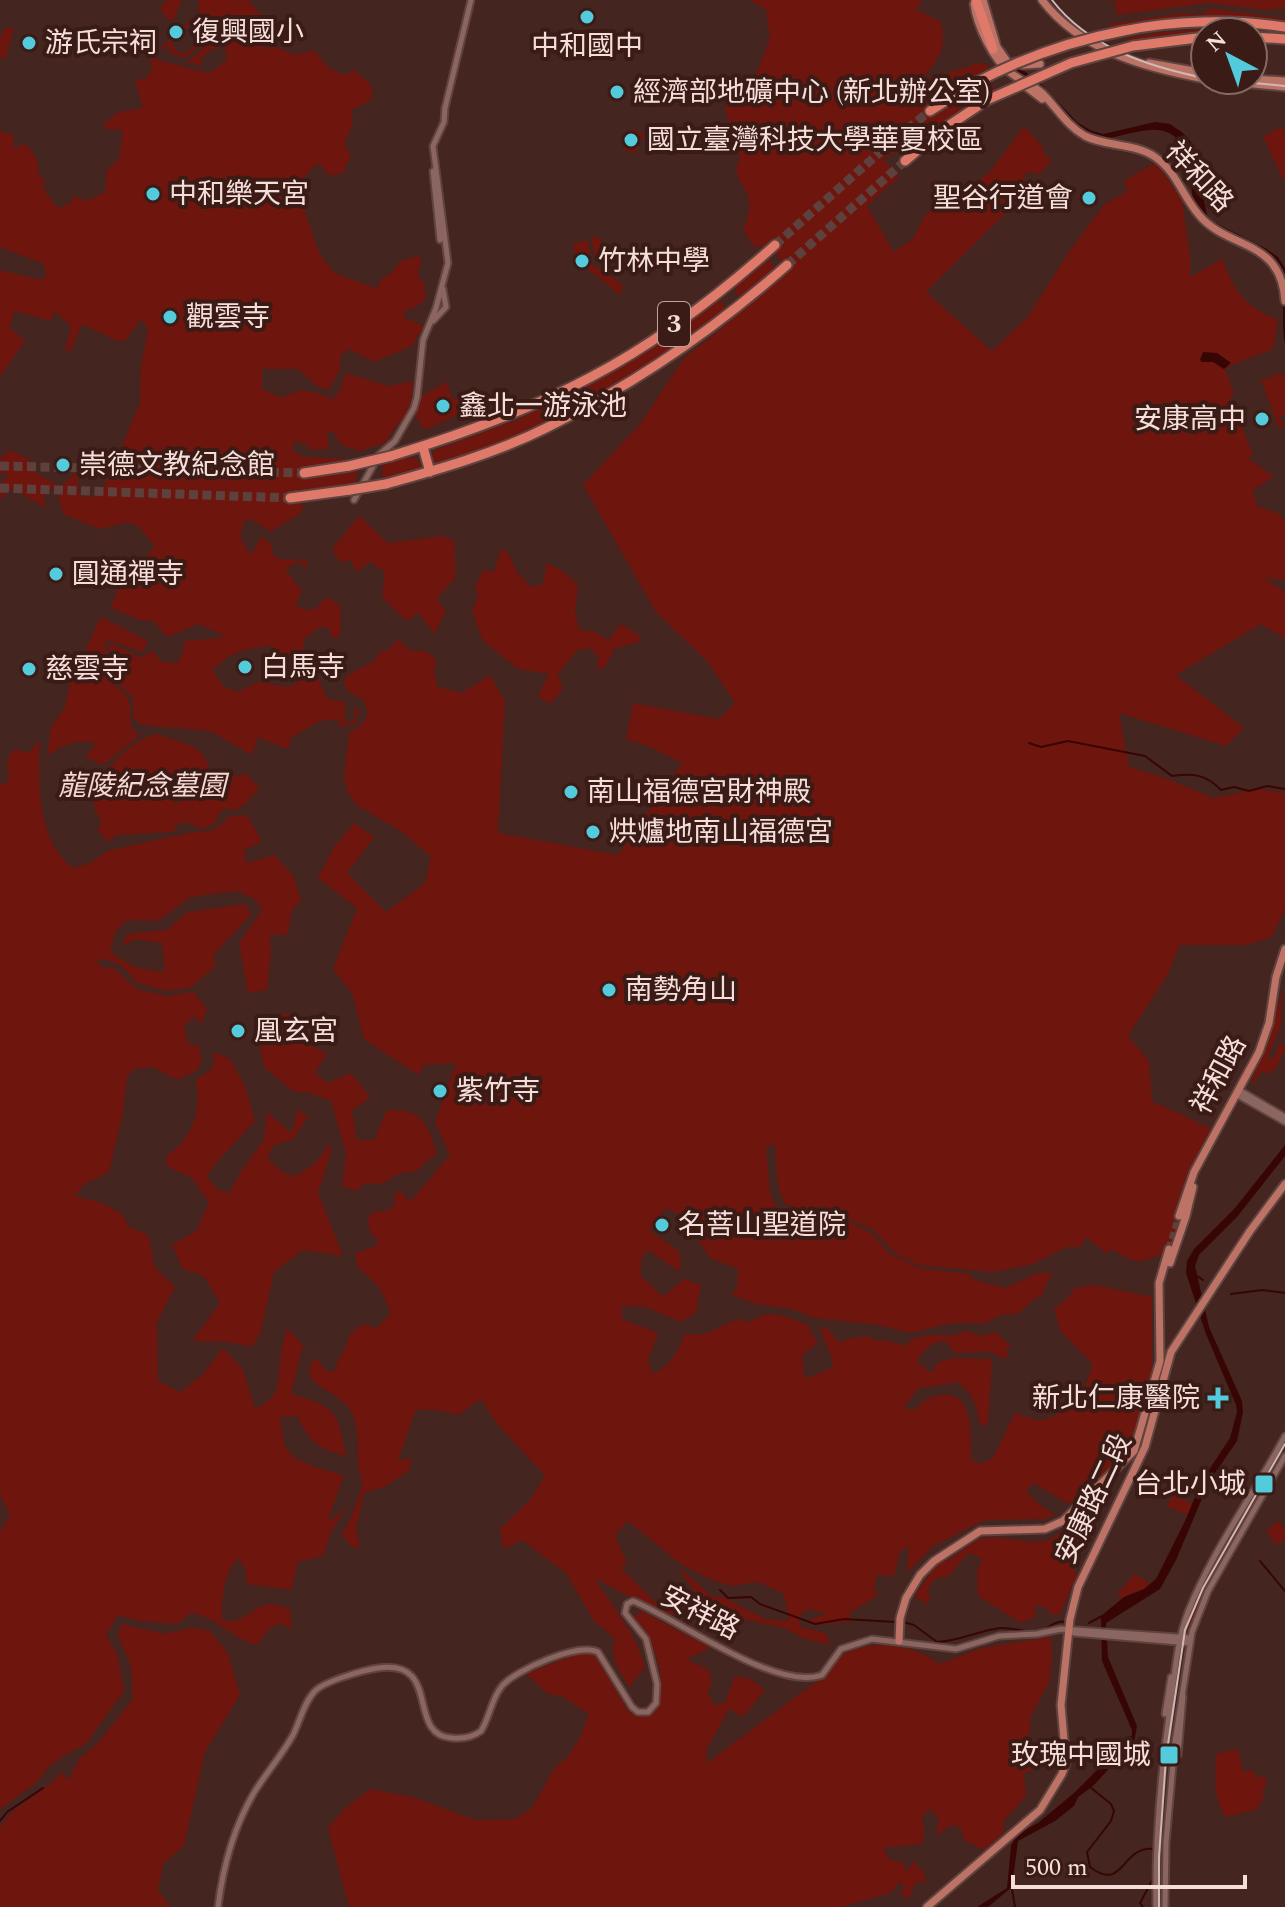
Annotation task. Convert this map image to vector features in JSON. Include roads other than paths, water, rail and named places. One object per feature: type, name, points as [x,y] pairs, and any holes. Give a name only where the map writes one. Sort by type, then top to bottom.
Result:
[{"type":"highway","points":[[978,0],[997,50]]},
{"type":"highway","points":[[930,111],[1001,70],[1073,42],[1157,26],[1208,23],[1285,27]]},
{"type":"highway","points":[[905,161],[939,132],[987,100],[1071,63],[1133,46],[1189,39]]},
{"type":"highway","points":[[960,92],[969,111]]},
{"type":"highway","name":"3","points":[[304,473],[349,466],[423,447],[503,418],[561,392],[631,354],[722,291],[775,245]]},
{"type":"highway","name":"3","points":[[290,498],[352,495],[467,460],[545,429],[667,357],[737,307],[787,265]]},
{"type":"highway","points":[[722,291],[737,307]]},
{"type":"highway","points":[[423,447],[430,472]]},
{"type":"main road","points":[[1042,0],[1059,19],[1102,48],[1135,62],[1189,73]]},
{"type":"main road","points":[[997,50],[1023,65],[1040,64]]},
{"type":"main road","name":"祥和路","points":[[997,50],[1000,62],[1036,88],[1071,126],[1086,137],[1145,151],[1163,160],[1181,179],[1201,212],[1214,223],[1260,247],[1275,260],[1285,277]]},
{"type":"main road","points":[[1020,77],[1052,109]]},
{"type":"main road","name":"祥和路","points":[[1163,160],[1205,222],[1251,246],[1272,264],[1281,281],[1285,301]]},
{"type":"main road","name":"祥和路","points":[[1239,1093],[1269,1023],[1276,977],[1285,949]]},
{"type":"main road","name":"祥和路","points":[[1179,1216],[1194,1175],[1210,1144],[1259,1061],[1273,1024],[1285,962]]},
{"type":"main road","points":[[899,1636],[901,1611],[912,1586],[924,1570],[970,1536],[985,1530],[1045,1529],[1059,1523],[1132,1454],[1154,1386],[1161,1347],[1159,1303],[1159,1283],[1169,1249],[1159,1292],[1164,1276],[1182,1228],[1192,1189],[1210,1144]]},
{"type":"main road","name":"安康路二段","points":[[927,1907],[1040,1810],[1062,1774],[1066,1763],[1061,1705],[1069,1625],[1083,1577],[1145,1447],[1169,1356],[1250,1231],[1285,1184]]},
{"type":"street","points":[[352,495],[374,463],[395,441],[414,408],[426,332],[446,307],[430,147],[445,107],[471,0]]},
{"type":"street","points":[[1239,1093],[1285,1120]]},
{"type":"street","points":[[1156,1907],[1156,1856],[1164,1744],[1180,1639],[1199,1587],[1285,1436]]},
{"type":"street","points":[[1165,1907],[1175,1742],[1190,1640],[1208,1591],[1285,1456]]},
{"type":"street","name":"安祥路","points":[[218,1907],[227,1855],[247,1805],[293,1735],[310,1698],[323,1686],[374,1669],[388,1667],[409,1675],[419,1687],[427,1724],[433,1731],[456,1739],[481,1731],[495,1697],[506,1682],[580,1649],[598,1652],[635,1711],[646,1713],[652,1709],[657,1697],[657,1684],[646,1639],[625,1613],[625,1607],[630,1602],[637,1602],[682,1629],[759,1666],[798,1679],[822,1675],[837,1652],[853,1643],[899,1636],[956,1649],[1005,1635],[1069,1625],[1074,1633],[1190,1640]]},
{"type":"street","points":[[1178,1755],[1183,1688]]},
{"type":"waterway","points":[[1029,743],[1041,747],[1068,741],[1145,756],[1172,776],[1198,776],[1221,790],[1234,787],[1249,791],[1267,786],[1285,789]]},
{"type":"waterway","points":[[1194,1274],[1203,1280]]},
{"type":"waterway","points":[[1231,1294],[1262,1290],[1285,1293]]},
{"type":"waterway","points":[[1260,1561],[1285,1591]]},
{"type":"waterway","points":[[720,1590],[728,1598],[751,1597],[760,1604],[815,1624],[844,1619],[896,1622]]},
{"type":"waterway","points":[[1089,1623],[1102,1616]]},
{"type":"waterway","points":[[903,1622],[914,1625],[937,1642],[1000,1628],[1038,1631],[1059,1622],[1068,1622]]},
{"type":"waterway","points":[[1090,1787],[1111,1804],[1114,1811],[1111,1821],[1087,1852],[1090,1867],[1101,1874],[1110,1875],[1134,1854],[1142,1850],[1153,1849],[1156,1852]]},
{"type":"waterway","points":[[0,1821],[7,1812],[43,1788]]},
{"type":"waterway","points":[[1143,1907],[1140,1903],[1154,1877]]},
{"type":"waterway","points":[[1012,1889],[1015,1907]]},
{"type":"tunnel","points":[[775,245],[930,111]]},
{"type":"tunnel","points":[[787,265],[905,161]]},
{"type":"tunnel","points":[[0,466],[304,473]]},
{"type":"tunnel","points":[[0,488],[290,498]]},
{"type":"tunnel","points":[[1169,1249],[1179,1216]]},
{"type":"tram line","points":[[1052,0],[1083,30],[1101,42],[1141,61],[1189,74]]},
{"type":"tram line","points":[[1269,84],[1285,86]]},
{"type":"tram line","points":[[1159,1907],[1166,1758],[1185,1630],[1203,1588],[1285,1444]]},
{"type":"place","name":"中和國中","points":[[587,17]]},
{"type":"place","name":"復興國小","points":[[176,32]]},
{"type":"place","name":"游氏宗祠","points":[[29,43]]},
{"type":"place","name":"經濟部地礦中心 (新北辦公室)","points":[[617,92]]},
{"type":"place","name":"國立臺灣科技大學華夏校區","points":[[631,140]]},
{"type":"place","name":"中和樂天宮","points":[[153,194]]},
{"type":"place","name":"聖谷行道會","points":[[1089,198]]},
{"type":"place","name":"竹林中學","points":[[582,261]]},
{"type":"place","name":"觀雲寺","points":[[170,317]]},
{"type":"place","name":"鑫北一游泳池","points":[[443,406]]},
{"type":"place","name":"安康高中","points":[[1262,419]]},
{"type":"place","name":"崇德文教紀念館","points":[[63,465]]},
{"type":"place","name":"圓通禪寺","points":[[56,574]]},
{"type":"place","name":"白馬寺","points":[[245,667]]},
{"type":"place","name":"慈雲寺","points":[[29,669]]},
{"type":"place","name":"南山福德宮財神殿","points":[[571,792]]},
{"type":"place","name":"烘爐地南山福德宮","points":[[593,832]]},
{"type":"place","name":"南勢角山","points":[[609,990]]},
{"type":"place","name":"凰玄宮","points":[[238,1031]]},
{"type":"place","name":"紫竹寺","points":[[440,1091]]},
{"type":"place","name":"名菩山聖道院","points":[[662,1225]]},
{"type":"place","name":"新北仁康醫院","points":[[1218,1398]]},
{"type":"place","name":"台北小城","points":[[1264,1484]]},
{"type":"place","name":"玫瑰中國城","points":[[1169,1755]]},
{"type":"park label","name":"龍陵紀念墓園","points":[[142,786]]}]
